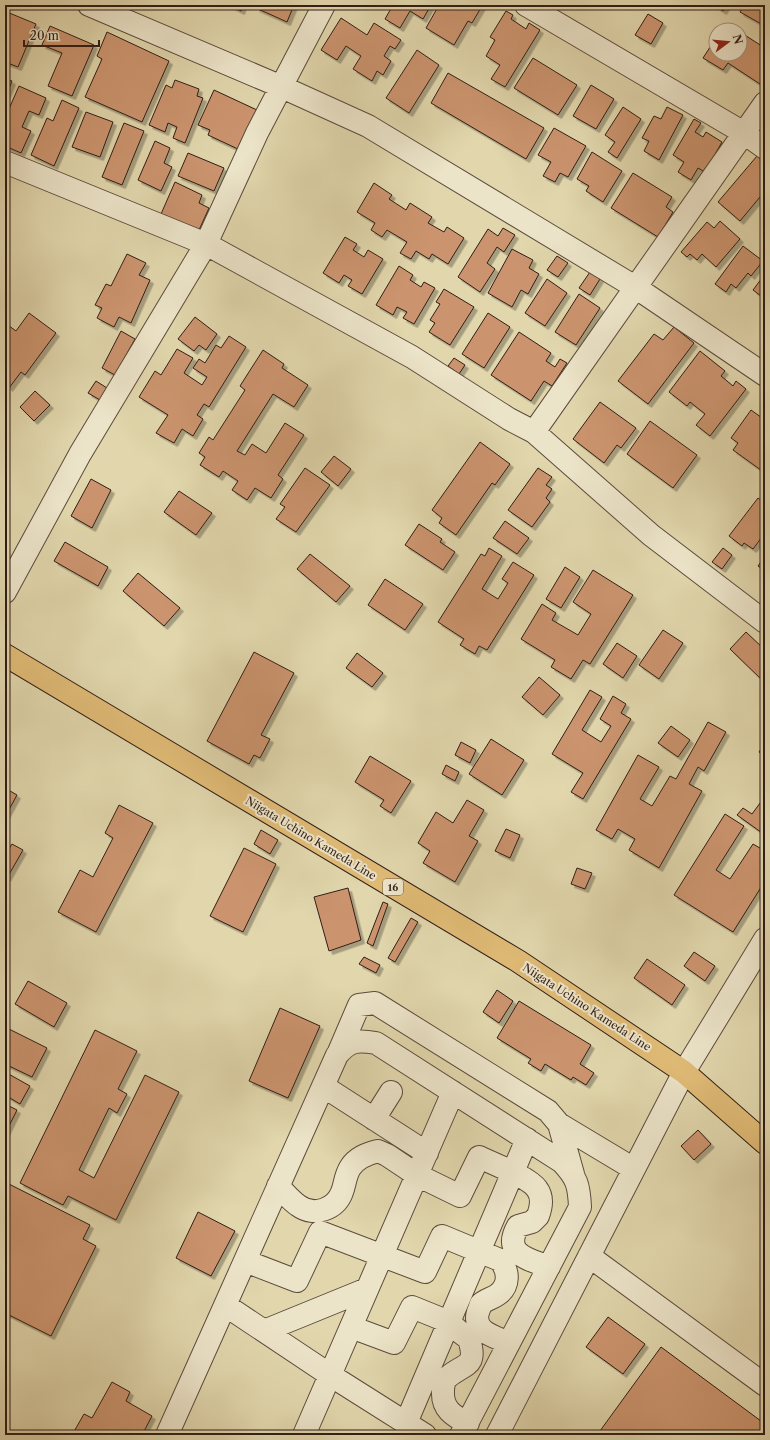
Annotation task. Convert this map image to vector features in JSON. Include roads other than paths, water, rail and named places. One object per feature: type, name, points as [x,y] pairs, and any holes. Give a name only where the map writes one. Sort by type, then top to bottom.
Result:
[{"type":"main road","name":"Niigata Uchino Kameda Line","points":[[5,654],[518,961],[684,1072],[765,1143]]},
{"type":"street","points":[[89,5],[282,87],[368,126],[635,287],[765,375]]},
{"type":"street","points":[[5,592],[80,454],[206,244],[257,133],[324,5]]},
{"type":"street","points":[[526,5],[744,133],[765,148]]},
{"type":"street","points":[[534,432],[765,103]]},
{"type":"street","points":[[5,162],[206,244],[412,357],[509,419],[534,432],[651,535],[765,622]]},
{"type":"street","points":[[497,1435],[684,1072],[765,939]]},
{"type":"street","points":[[168,1435],[359,1005],[375,1003],[548,1112],[559,1124],[634,1169]]},
{"type":"street","points":[[338,1055],[346,1044],[361,1040],[376,1043],[562,1162],[573,1174]]},
{"type":"street","points":[[323,1086],[426,1153]]},
{"type":"street","points":[[374,1119],[391,1092]]},
{"type":"street","points":[[307,1434],[330,1375],[453,1092]]},
{"type":"street","points":[[351,1327],[394,1343],[412,1307],[449,1322],[469,1339],[472,1349],[468,1365],[447,1377],[443,1385],[442,1396],[446,1409],[455,1417],[464,1429],[580,1207],[579,1190],[559,1124]]},
{"type":"street","points":[[406,1423],[527,1139]]},
{"type":"street","points":[[278,1186],[299,1206],[309,1210],[323,1210],[335,1205],[342,1192],[350,1168],[358,1158],[368,1153],[378,1151],[387,1155],[417,1175],[460,1196],[480,1157],[513,1173],[537,1188],[541,1198],[538,1216],[532,1222],[518,1226],[512,1242],[515,1250],[522,1257],[549,1267]]},
{"type":"street","points":[[245,1261],[297,1281],[320,1232],[425,1272],[442,1236],[480,1250],[500,1260],[506,1268],[507,1281],[500,1292],[481,1304],[477,1318],[479,1325],[485,1333],[509,1343]]},
{"type":"street","points":[[590,1256],[765,1385]]},
{"type":"street","points":[[264,1331],[367,1289]]},
{"type":"street","points":[[225,1305],[330,1375],[425,1435]]}]
